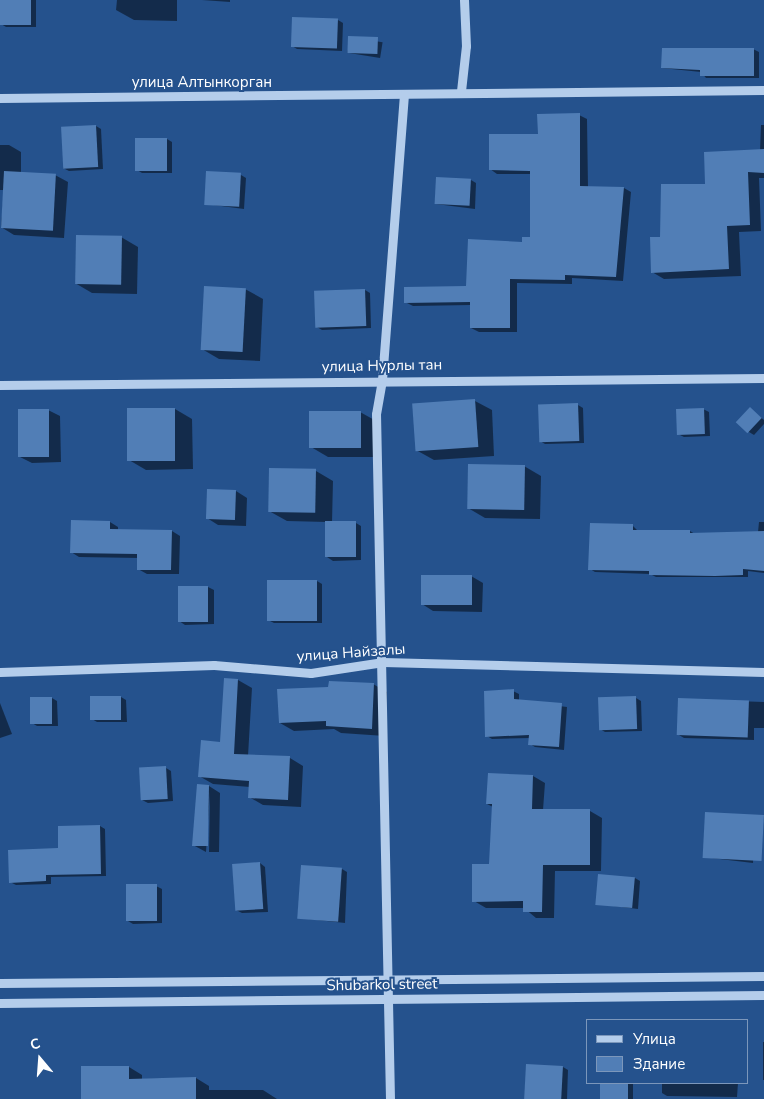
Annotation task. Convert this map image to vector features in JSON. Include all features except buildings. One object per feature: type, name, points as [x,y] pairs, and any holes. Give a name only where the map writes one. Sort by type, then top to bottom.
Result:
[{"type":"street","points":[[461,91],[466,46],[464,0]]},
{"type":"street","name":"улица Алтынкорган","points":[[0,98],[404,95],[461,91],[764,90]]},
{"type":"street","points":[[390,1099],[383,662],[376,414],[382,380],[404,95]]},
{"type":"street","name":"улица Нурлы тан","points":[[0,385],[764,378]]},
{"type":"street","name":"улица Найзалы","points":[[0,672],[214,665],[311,673],[383,662],[764,672]]},
{"type":"street","name":"Shubarkol street","points":[[0,983],[764,976]]},
{"type":"street","name":"Shubarkol street","points":[[0,1003],[764,995]]}]
